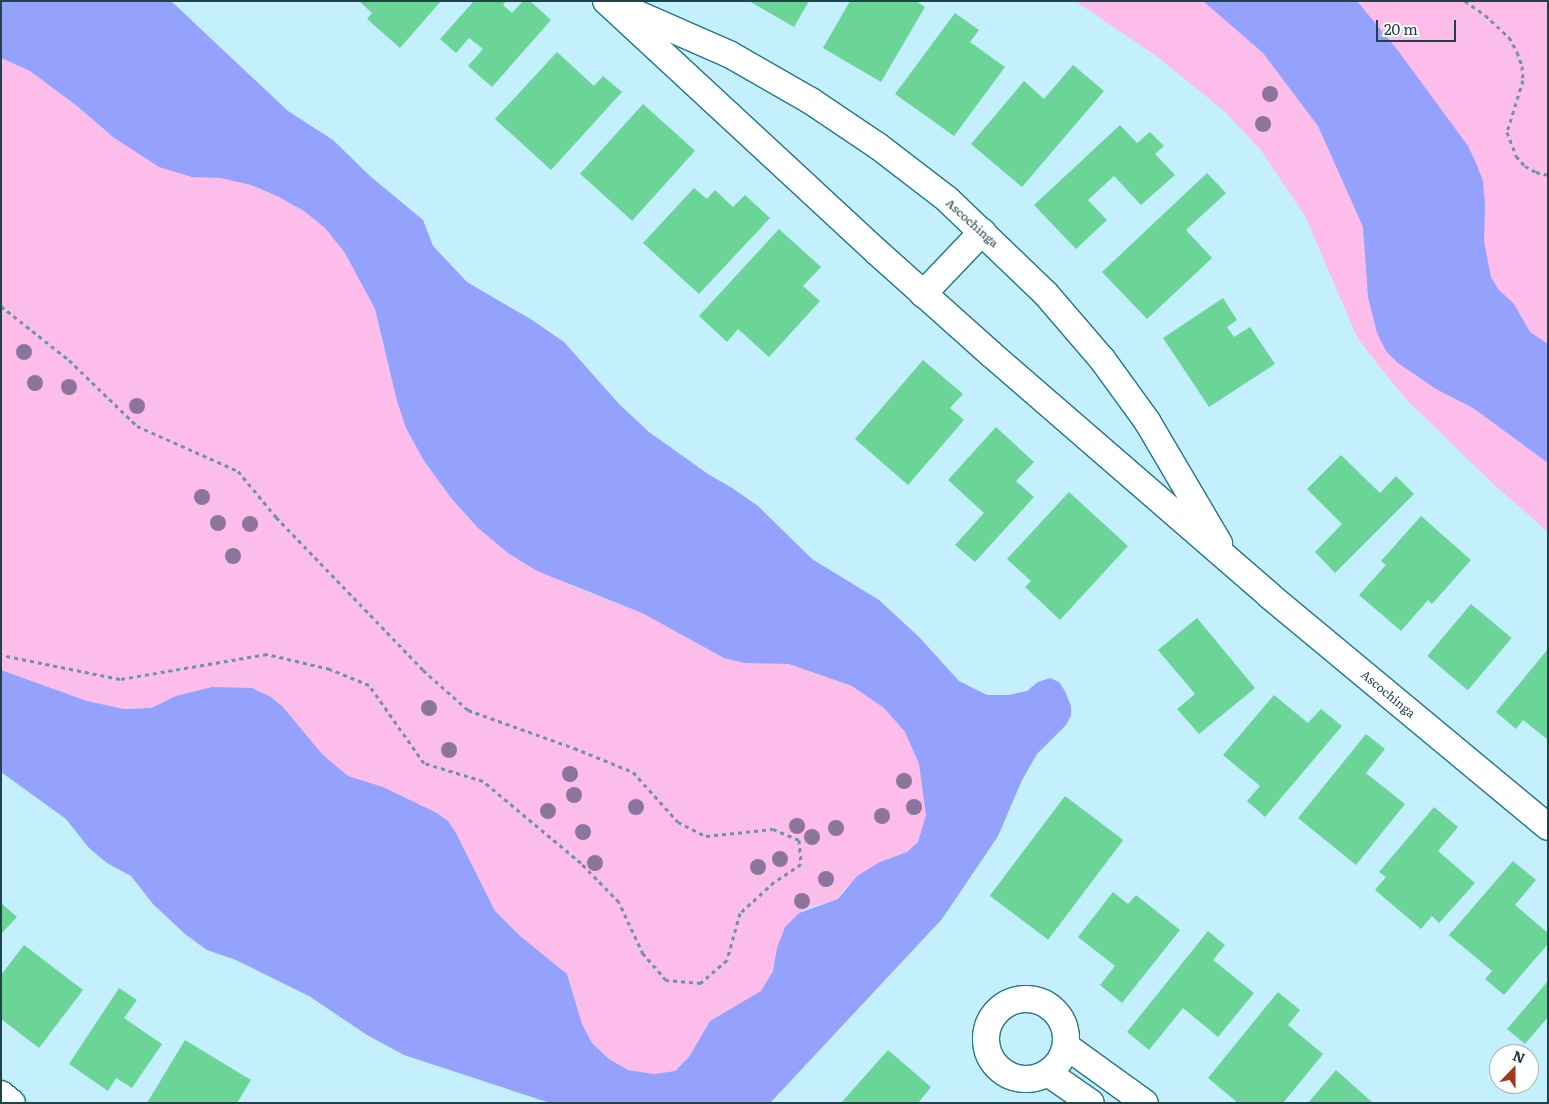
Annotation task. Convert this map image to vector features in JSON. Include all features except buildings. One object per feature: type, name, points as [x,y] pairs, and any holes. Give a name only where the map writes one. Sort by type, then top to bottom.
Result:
[{"type":"street","name":"Ascochinga","points":[[608,1],[730,54],[811,101],[878,146],[947,199],[1046,294],[1102,359],[1147,421],[1230,561]]},
{"type":"street","name":"Ascochinga","points":[[608,1],[924,294],[1230,561],[1548,827]]},
{"type":"street","points":[[924,294],[982,232]]},
{"type":"street","points":[[1027,998],[1041,1001],[1053,1008],[1062,1019],[1066,1032],[1066,1046],[1057,1066],[1048,1073],[1035,1078],[1022,1079],[1008,1075],[997,1067],[989,1056],[985,1042],[986,1029],[992,1016],[1002,1006],[1014,1000],[1027,998]]},
{"type":"street","points":[[1066,1046],[1145,1103]]},
{"type":"street","points":[[1048,1073],[1091,1103]]},
{"type":"street","points":[[1,1094],[12,1103]]},
{"type":"path","points":[[1465,1],[1485,15],[1509,37],[1517,52],[1522,66],[1522,80],[1507,132],[1516,156],[1525,166],[1536,172],[1548,175]]},
{"type":"path","points":[[1,306],[69,360],[137,426],[238,471],[276,517],[423,670],[468,710],[574,748],[633,772],[678,822],[706,836],[773,829],[799,840],[801,864],[774,882],[740,913],[727,960],[701,983],[666,980],[643,954],[619,902],[581,863],[483,781],[424,762],[369,684],[330,669],[267,654],[120,679],[1,655]]},
{"type":"shaded area","points":[[1075,1],[1548,1],[1548,532],[1491,482],[1406,399],[1375,361],[1357,337],[1305,216],[1260,149],[1223,110],[1155,55]]},
{"type":"shaded area","points":[[1,58],[30,71],[77,106],[113,137],[192,177],[220,178],[251,185],[277,196],[304,211],[325,228],[345,253],[375,309],[390,372],[424,461],[451,498],[478,528],[569,585],[642,613],[724,658],[744,663],[789,664],[852,686],[884,708],[905,732],[919,764],[924,786],[926,815],[918,842],[907,852],[880,862],[845,888],[838,899],[810,907],[799,913],[785,927],[777,948],[773,971],[761,992],[710,1021],[689,1057],[675,1071],[654,1074],[628,1070],[609,1059],[592,1043],[582,1024],[567,974],[520,936],[495,911],[456,833],[437,813],[383,787],[348,776],[322,754],[298,725],[176,696],[151,708],[124,709],[87,701],[1,670]]},
{"type":"water","points":[[1,1],[171,1],[288,111],[333,140],[370,176],[423,220],[433,246],[467,282],[532,320],[564,342],[619,404],[649,432],[708,474],[758,506],[812,559],[879,600],[919,637],[959,681],[987,695],[1008,695],[1027,691],[1038,682],[1050,678],[1059,682],[1071,706],[1071,715],[1066,725],[1037,754],[1022,780],[998,836],[942,919],[770,1103],[550,1103],[404,1055],[367,1035],[309,996],[236,960],[207,950],[185,934],[153,904],[131,876],[107,863],[89,848],[66,819],[1,772],[1,670],[87,701],[124,709],[151,708],[176,696],[212,687],[252,688],[271,697],[283,707],[322,754],[348,776],[383,787],[437,813],[448,821],[456,833],[495,911],[520,936],[567,974],[582,1024],[592,1043],[609,1059],[628,1070],[654,1074],[675,1071],[689,1057],[710,1021],[761,991],[773,971],[777,948],[785,927],[799,913],[838,899],[857,876],[880,862],[907,852],[918,842],[926,815],[919,764],[905,732],[884,708],[852,686],[789,664],[744,663],[724,658],[642,613],[537,571],[508,553],[478,528],[451,498],[424,461],[406,428],[397,401],[375,309],[345,253],[325,228],[304,211],[277,196],[251,185],[220,178],[192,177],[159,167],[113,137],[77,106],[30,71],[1,58]]},
{"type":"water","points":[[1203,1],[1357,1],[1399,52],[1468,146],[1476,163],[1483,181],[1485,204],[1484,241],[1491,277],[1498,289],[1514,304],[1530,332],[1548,344],[1548,463],[1473,408],[1436,389],[1398,363],[1386,351],[1377,333],[1368,297],[1363,227],[1318,126],[1263,53]]}]
